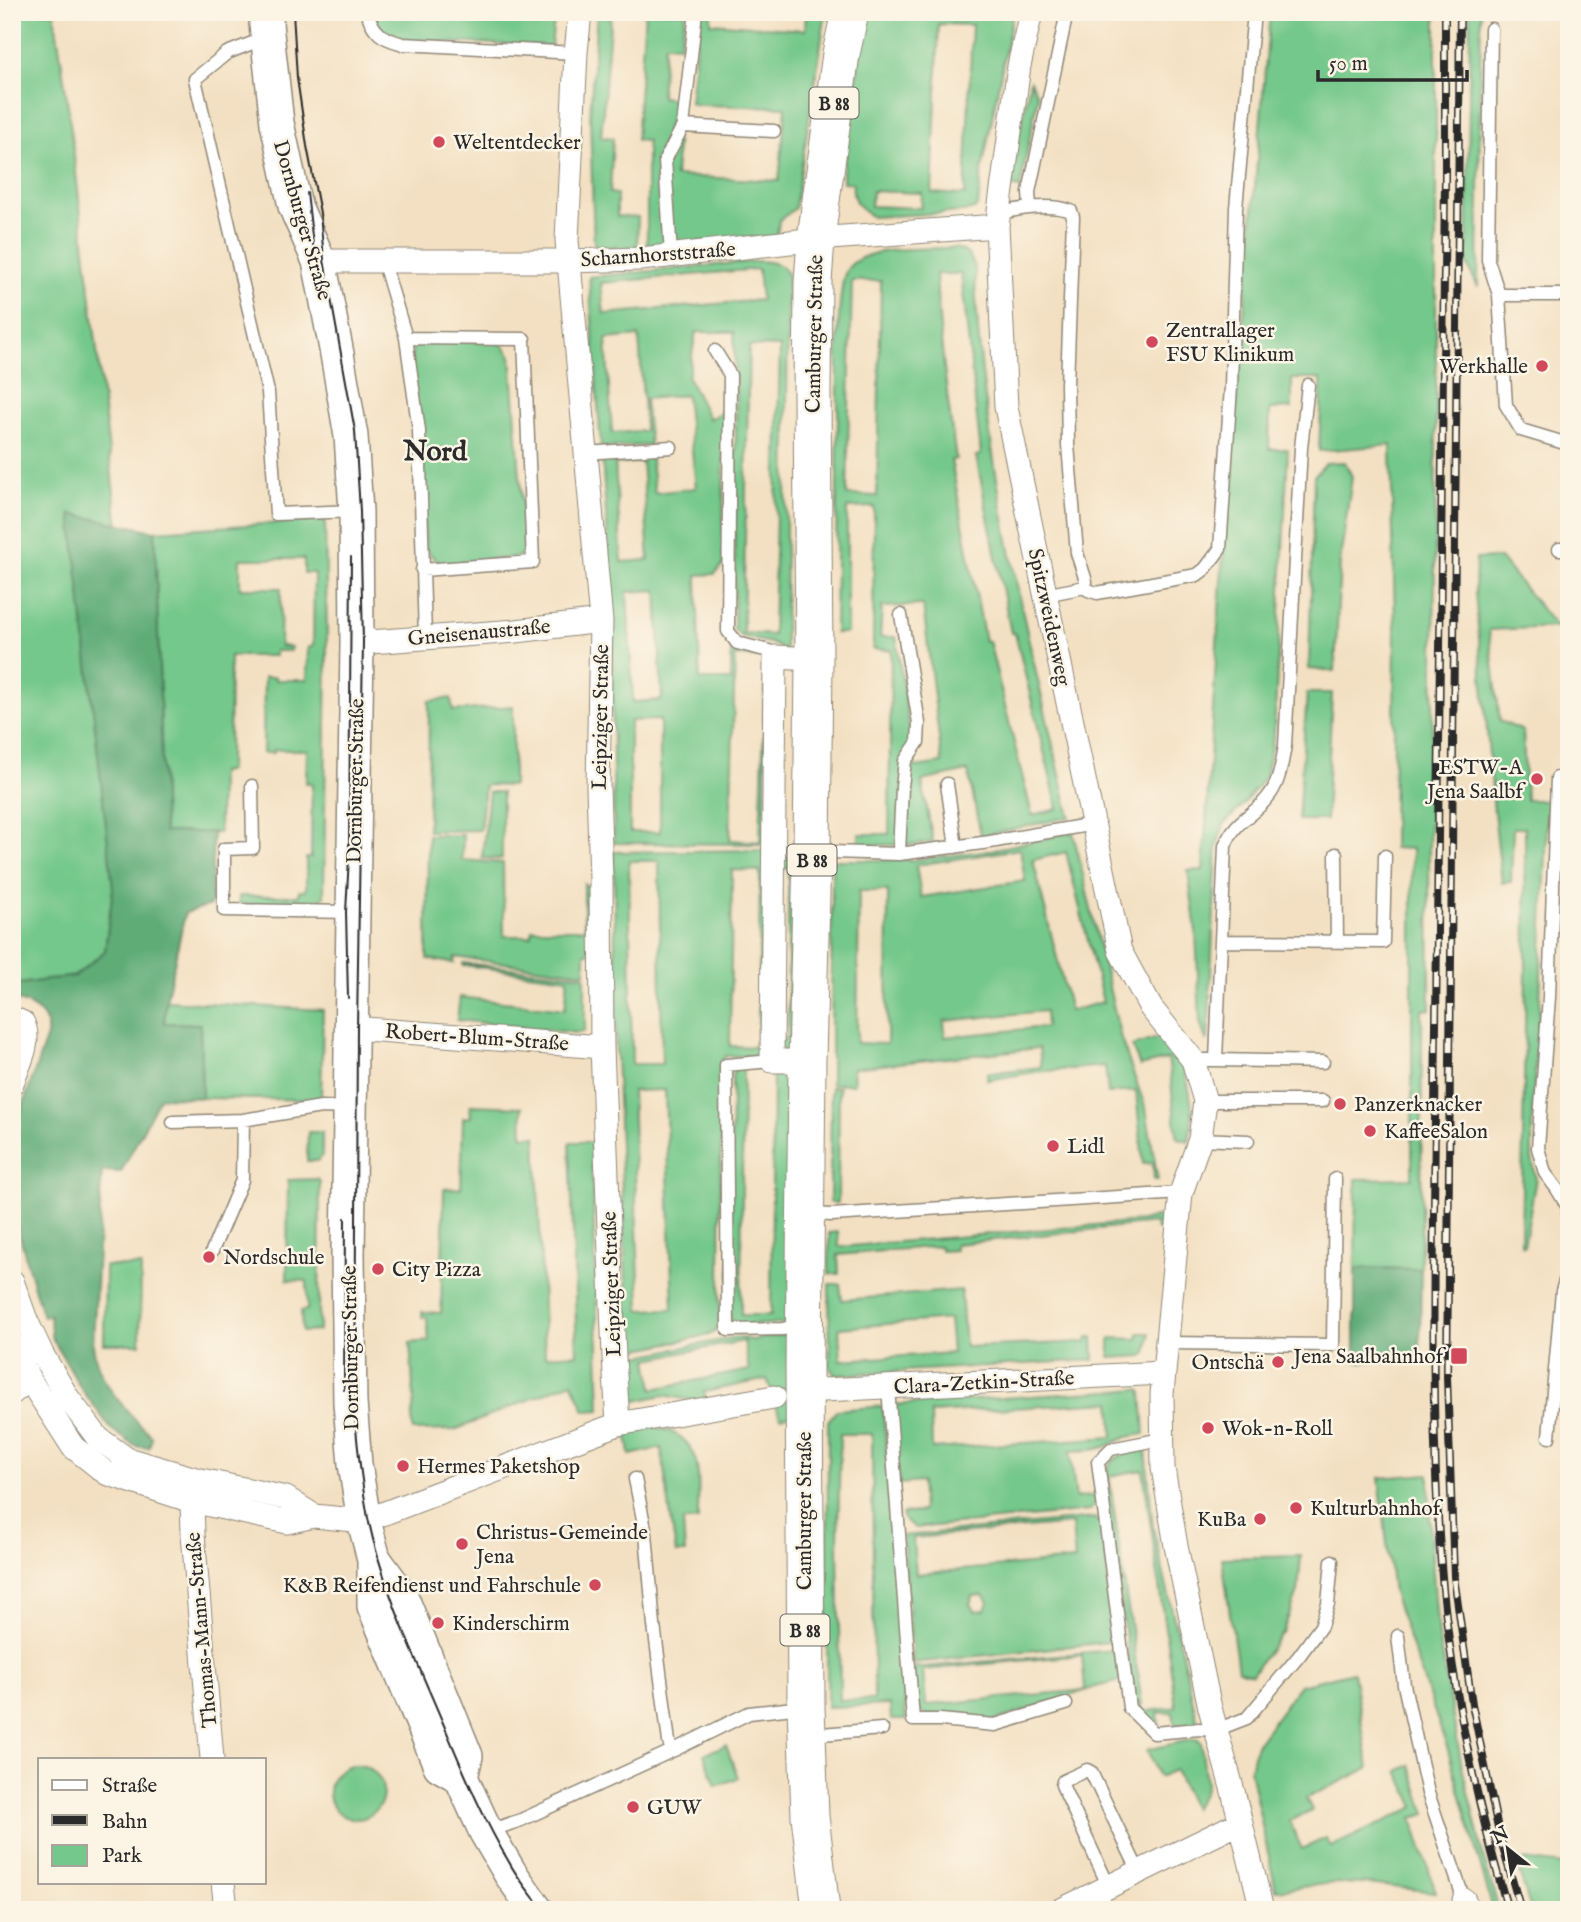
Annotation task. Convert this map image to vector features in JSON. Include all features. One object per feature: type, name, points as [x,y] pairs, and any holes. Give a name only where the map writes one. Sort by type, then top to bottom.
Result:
[{"type":"main road","name":"Camburger Straße","points":[[821,1910],[810,1816],[789,1394],[805,1322],[806,1213],[790,1061],[821,852],[814,659],[813,282],[816,239],[841,54],[850,12]]},
{"type":"street","name":"Leipziger Straße","points":[[580,12],[567,240],[601,621],[598,788],[602,1047],[618,1424]]},
{"type":"street","name":"Spitzweidenweg","points":[[1031,12],[1019,66],[998,220],[1006,407],[1120,951],[1151,1008],[1193,1060],[1205,1101],[1200,1139],[1181,1194],[1163,1373],[1163,1468],[1207,1694],[1262,1910]]},
{"type":"street","name":"Dornburger Straße","points":[[267,24],[277,123],[295,206],[319,261],[351,436],[356,511],[357,643],[348,1255],[349,1403],[364,1521],[374,1559],[374,1606],[440,1765],[461,1777],[486,1832],[536,1910]]},
{"type":"street","name":"Scharnhorststraße","points":[[319,261],[569,261],[671,256],[998,220]]},
{"type":"street","name":"Gneisenaustraße","points":[[357,643],[516,631],[601,621]]},
{"type":"street","points":[[775,657],[814,659]]},
{"type":"street","name":"Camburger Straße","points":[[775,657],[773,848],[790,1061]]},
{"type":"street","points":[[773,848],[821,852]]},
{"type":"street","points":[[12,1018],[23,1023],[27,1031],[26,1043],[12,1083]]},
{"type":"street","name":"Robert-Blum-Straße","points":[[352,1028],[602,1047]]},
{"type":"street","points":[[12,1281],[26,1321],[42,1354],[68,1398],[98,1438],[127,1459],[194,1490]]},
{"type":"street","points":[[12,1344],[20,1386],[73,1447],[106,1473],[194,1490],[286,1498],[314,1516],[364,1521]]},
{"type":"street","name":"Clara-Zetkin-Straße","points":[[364,1521],[618,1424],[789,1394],[1163,1373]]},
{"type":"street","name":"Thomas-Mann-Straße","points":[[194,1490],[193,1534],[212,1758]]},
{"type":"street","points":[[1073,1907],[1240,1823]]},
{"type":"street","points":[[223,1884],[226,1910]]},
{"type":"lane","points":[[367,12],[373,27],[385,39],[403,44],[576,53]]},
{"type":"lane","points":[[671,256],[665,160],[683,126],[696,12]]},
{"type":"lane","points":[[1030,208],[1028,192],[1067,12]]},
{"type":"lane","points":[[1045,595],[1085,587],[1097,593],[1197,575],[1220,549],[1231,387],[1236,208],[1254,12]]},
{"type":"lane","points":[[267,24],[195,79],[268,392],[276,514],[356,511]]},
{"type":"lane","points":[[1491,29],[1488,260],[1499,295],[1506,405],[1521,430],[1569,442]]},
{"type":"lane","points":[[683,126],[774,131]]},
{"type":"lane","points":[[998,220],[1030,208],[1065,209],[1071,211],[1073,217],[1066,385],[1077,553],[1086,581],[1085,587]]},
{"type":"lane","points":[[383,260],[406,338],[419,431],[425,637]]},
{"type":"lane","points":[[1499,295],[1569,295]]},
{"type":"lane","points":[[406,338],[524,339],[533,562],[422,570]]},
{"type":"lane","points":[[715,351],[730,375],[728,631],[737,643],[769,651],[775,657]]},
{"type":"lane","points":[[1216,1060],[1225,846],[1230,834],[1243,819],[1259,807],[1272,792],[1281,768],[1285,746],[1301,448],[1308,385]]},
{"type":"lane","points":[[586,453],[670,447]]},
{"type":"lane","points":[[899,854],[905,761],[918,742],[919,723],[901,615]]},
{"type":"lane","points":[[1557,778],[1549,997],[1538,1148],[1545,1173],[1568,1207],[1569,1236]]},
{"type":"lane","points":[[947,784],[956,847]]},
{"type":"lane","points":[[252,786],[253,848],[224,849],[224,910],[352,912]]},
{"type":"lane","points":[[821,852],[899,854],[1094,824]]},
{"type":"lane","points":[[1336,854],[1337,941]]},
{"type":"lane","points":[[1221,941],[1383,942],[1385,856]]},
{"type":"lane","points":[[1193,1060],[1323,1062]]},
{"type":"lane","points":[[790,1061],[726,1065],[728,1330],[783,1329],[805,1322]]},
{"type":"lane","points":[[1205,1101],[1323,1101]]},
{"type":"lane","points":[[173,1122],[243,1120],[321,1107],[350,1108]]},
{"type":"lane","points":[[212,1251],[242,1180],[243,1120]]},
{"type":"lane","points":[[1200,1139],[1248,1141]]},
{"type":"lane","points":[[1167,1343],[1333,1345],[1335,1179]]},
{"type":"lane","points":[[806,1213],[832,1215],[1181,1194]]},
{"type":"lane","points":[[1549,1437],[1562,1291],[1569,1268]]},
{"type":"lane","points":[[888,1387],[913,1720],[995,1725],[1066,1704]]},
{"type":"lane","points":[[1162,1440],[1111,1449],[1098,1462],[1129,1708],[1154,1733],[1199,1729],[1216,1731],[1247,1718],[1321,1626],[1328,1604],[1332,1561]]},
{"type":"lane","points":[[635,1479],[646,1534],[657,1649],[669,1742],[673,1751]]},
{"type":"lane","points":[[1398,1636],[1404,1685],[1428,1793],[1466,1905]]},
{"type":"lane","points":[[486,1832],[520,1820],[750,1713],[882,1729]]},
{"type":"lane","points":[[1109,1887],[1062,1785],[1063,1781],[1076,1774],[1087,1770],[1091,1772],[1139,1872]]},
{"type":"green space","points":[[12,12],[54,12],[68,106],[156,848],[113,889],[105,951],[75,976],[12,985]]},
{"type":"green space","points":[[373,12],[555,12],[551,46],[413,41],[380,28]]},
{"type":"green space","points":[[597,12],[611,12],[601,137],[613,138],[610,193],[617,194],[617,216],[638,217],[637,247],[594,247],[590,116]]},
{"type":"green space","points":[[645,12],[686,12],[680,45],[665,44],[661,97],[675,99],[664,142],[677,142],[675,176],[779,181],[786,107],[690,103],[700,12],[711,12],[711,23],[805,30],[806,12],[826,12],[795,208],[779,221],[777,236],[647,246],[647,141],[636,140]]},
{"type":"green space","points":[[868,12],[1013,12],[982,170],[978,205],[974,209],[963,212],[872,217],[856,203],[853,183],[843,182],[843,170]],"holes":[[[939,24],[972,25],[965,195],[932,193]],[[872,191],[922,193],[921,208],[871,206]]]},
{"type":"green space","points":[[1270,12],[1436,12],[1436,421],[1429,849],[1430,1009],[1422,1010],[1421,1269],[1355,1268],[1356,1179],[1412,1178],[1412,849],[1393,848],[1395,629],[1391,445],[1319,451],[1321,379],[1292,379],[1292,408],[1270,409],[1269,449],[1288,449],[1274,734],[1265,777],[1224,824],[1217,846],[1206,1040],[1200,1022],[1196,931],[1188,871],[1203,870],[1221,580]]},
{"type":"green space","points":[[1470,12],[1481,12],[1478,287],[1467,264]]},
{"type":"green space","points":[[1030,81],[1038,96],[1020,188],[1009,186]]},
{"type":"green space","points":[[956,248],[970,258],[975,268],[983,381],[1000,495],[1027,633],[1070,817],[981,836],[968,771],[922,781],[933,842],[911,845],[859,845],[859,834],[889,834],[891,650],[873,649],[874,507],[847,508],[847,633],[835,633],[838,350],[842,287],[849,267],[870,255],[899,250]],"holes":[[[936,274],[961,274],[981,455],[976,456],[1011,633],[1015,633],[1058,809],[1032,815],[989,641],[985,641],[951,460],[956,459]],[[852,281],[881,281],[877,496],[847,495]],[[923,605],[942,763],[915,767],[896,637],[880,637],[882,607]]]},
{"type":"green space","points":[[759,261],[773,263],[784,269],[788,278],[785,651],[771,643],[742,637],[734,630],[734,332],[696,332],[688,377],[709,419],[724,411],[723,565],[715,574],[697,575],[700,680],[731,680],[731,650],[763,653],[766,656],[766,657],[765,844],[614,843],[611,589],[602,456],[650,452],[655,493],[696,488],[686,395],[645,399],[650,445],[601,448],[589,277]],"holes":[[[758,269],[761,300],[604,314],[601,283]],[[639,336],[645,431],[612,433],[606,339]],[[749,346],[780,347],[773,635],[743,633]],[[642,462],[649,560],[622,562],[615,464]],[[657,590],[662,700],[633,702],[627,592]],[[735,656],[766,657],[760,842],[730,840]],[[660,720],[660,832],[630,832],[630,721]]]},
{"type":"green space","points":[[494,341],[503,345],[511,356],[525,544],[519,557],[446,564],[437,561],[426,550],[411,355],[419,342]]},
{"type":"green space","points":[[1345,462],[1352,477],[1340,561],[1335,671],[1309,669],[1314,476],[1326,463]]},
{"type":"green space","points":[[71,514],[155,531],[164,832],[213,832],[211,905],[185,913],[166,1001],[164,1023],[200,1024],[202,1098],[160,1097],[121,1172],[102,1171],[93,1345],[100,1372],[107,1384],[152,1437],[149,1448],[135,1446],[111,1429],[80,1387],[51,1336],[50,1315],[43,1317],[24,1253],[12,1186],[14,1133],[47,1036],[47,1024],[37,1010],[12,1000],[12,985],[75,976],[105,951],[113,889]]},
{"type":"green space","points":[[325,520],[327,640],[324,896],[317,903],[239,904],[239,896],[299,896],[299,891],[306,890],[306,858],[311,858],[312,783],[306,783],[307,750],[274,750],[274,753],[263,753],[264,677],[275,677],[275,680],[307,680],[308,647],[313,647],[314,573],[304,573],[304,559],[240,559],[240,588],[281,588],[280,646],[291,647],[291,651],[275,651],[275,656],[230,656],[229,771],[220,772],[219,833],[164,832],[155,531]]},
{"type":"green space","points":[[1500,558],[1556,627],[1489,630],[1500,721],[1523,731],[1526,800],[1548,800],[1532,1119],[1532,1159],[1536,1178],[1524,1246],[1521,1245],[1526,973],[1525,828],[1513,828],[1511,882],[1502,883],[1475,592],[1476,559]]},
{"type":"green space","points":[[1307,693],[1332,693],[1326,820],[1298,820]]},
{"type":"green space","points":[[451,698],[453,711],[513,706],[513,786],[485,785],[480,830],[428,831],[429,701]]},
{"type":"green space","points":[[489,792],[502,792],[502,859],[482,858]]},
{"type":"green space","points":[[1073,832],[1121,1039],[1146,1109],[1158,1180],[1154,1180],[1153,1163],[1143,1164],[1136,1091],[1108,1093],[1105,1066],[1035,1072],[987,1080],[987,1073],[1041,1067],[1039,1048],[853,1068],[854,1084],[831,1084],[832,860],[914,860],[991,850]],"holes":[[[1020,849],[1025,881],[921,897],[916,865]],[[1066,852],[1103,1002],[1070,1011],[1033,860]],[[859,891],[888,891],[887,1044],[857,1043]],[[1045,1011],[1046,1027],[945,1037],[944,1021]]]},
{"type":"green space","points":[[428,835],[463,835],[462,860],[503,863],[504,936],[531,936],[532,929],[584,929],[584,884],[591,889],[592,952],[585,953],[585,973],[455,957],[454,963],[427,959]]},
{"type":"green space","points":[[765,850],[764,1052],[760,1056],[726,1056],[721,1061],[720,1322],[709,1335],[629,1351],[616,1054],[614,852]],"holes":[[[629,861],[659,861],[662,1064],[632,1064]],[[732,870],[760,871],[758,1047],[730,1046]],[[665,1090],[673,1309],[640,1310],[632,1091]]]},
{"type":"green space","points":[[793,857],[799,862],[794,1053],[775,1048],[788,1035],[788,868],[775,869],[780,858]]},
{"type":"green space","points":[[463,963],[585,976],[584,1031],[577,1033],[457,1020],[460,997],[565,1009],[568,978]]},
{"type":"green space","points":[[166,1001],[323,1010],[321,1100],[202,1098],[200,1024],[164,1023]]},
{"type":"green space","points":[[1160,1037],[1177,1055],[1190,1092],[1192,1124],[1189,1141],[1178,1138],[1168,1059],[1140,1066],[1132,1046]]},
{"type":"green space","points":[[792,1064],[798,1070],[796,1318],[791,1323],[740,1325],[730,1317],[732,1074],[742,1065]],"holes":[[[743,1067],[773,1068],[771,1315],[741,1315]]]},
{"type":"green space","points":[[831,1087],[839,1087],[838,1203],[830,1203]]},
{"type":"green space","points":[[470,1105],[522,1107],[523,1136],[536,1136],[545,1356],[577,1354],[570,1142],[591,1142],[600,1410],[585,1411],[572,1382],[455,1430],[413,1431],[410,1343],[429,1341],[427,1317],[422,1317],[422,1312],[441,1313],[444,1189],[461,1188],[463,1118],[471,1117]]},
{"type":"green space","points":[[308,1132],[322,1132],[322,1155],[318,1161],[307,1161]]},
{"type":"green space","points":[[317,1179],[320,1182],[319,1331],[302,1332],[301,1311],[307,1310],[307,1281],[287,1280],[288,1180]]},
{"type":"green space","points":[[1156,1217],[1164,1220],[1162,1229],[1156,1229],[1155,1223],[955,1244],[955,1250],[941,1251],[940,1246],[838,1255],[839,1274],[829,1274],[829,1233],[838,1232],[839,1247],[1142,1221]]},
{"type":"green space","points":[[105,1266],[141,1266],[140,1344],[104,1344]]},
{"type":"green space","points":[[1355,1268],[1421,1269],[1420,1361],[1355,1362]]},
{"type":"green space","points":[[829,1284],[840,1284],[842,1300],[961,1290],[965,1347],[1087,1342],[1088,1337],[1093,1337],[1094,1360],[835,1375],[830,1368]],"holes":[[[949,1319],[952,1353],[841,1360],[839,1328]]]},
{"type":"green space","points":[[1138,1333],[1150,1333],[1147,1353],[1143,1356],[1110,1358],[1110,1338],[1138,1339]]},
{"type":"green space","points":[[788,1334],[795,1415],[780,1417],[767,1379],[704,1392],[707,1403],[663,1395],[636,1401],[630,1399],[629,1358],[737,1337],[752,1340]],"holes":[[[744,1341],[749,1370],[653,1389],[648,1359]]]},
{"type":"green space","points":[[1140,1389],[1145,1434],[1127,1437],[1092,1450],[1070,1451],[1076,1498],[1097,1495],[1094,1506],[1089,1511],[915,1528],[904,1520],[902,1514],[923,1511],[921,1482],[899,1484],[893,1405]],"holes":[[[1111,1402],[1113,1437],[932,1449],[931,1413]]]},
{"type":"green space","points":[[883,1406],[906,1720],[891,1720],[890,1705],[827,1707],[828,1421],[837,1410]],"holes":[[[840,1434],[872,1434],[874,1700],[840,1700]]]},
{"type":"green space","points":[[648,1426],[667,1430],[681,1437],[695,1458],[698,1472],[698,1520],[683,1521],[685,1553],[676,1553],[661,1448],[630,1455],[626,1427]]},
{"type":"green space","points":[[1144,1449],[1153,1527],[1197,1719],[1195,1724],[1175,1726],[1173,1712],[1158,1713],[1159,1728],[1141,1712],[1134,1700],[1104,1475],[1115,1459]],"holes":[[[1143,1470],[1176,1707],[1143,1712],[1109,1476]]]},
{"type":"green space","points":[[1429,1474],[1430,1534],[1438,1636],[1462,1766],[1499,1910],[1493,1910],[1448,1750],[1393,1593],[1379,1478]]},
{"type":"green space","points":[[1095,1518],[1101,1523],[1116,1638],[1109,1642],[913,1663],[903,1536]],"holes":[[[1072,1524],[1075,1560],[916,1574],[913,1538]],[[983,1595],[988,1602],[985,1610],[975,1611],[970,1605],[972,1596]]]},
{"type":"green space","points":[[1301,1556],[1298,1592],[1283,1631],[1252,1674],[1238,1670],[1222,1558]]},
{"type":"green space","points":[[1112,1650],[1119,1658],[1122,1679],[990,1722],[963,1715],[938,1717],[924,1714],[919,1710],[915,1696],[913,1668]],"holes":[[[1082,1655],[1085,1690],[926,1705],[923,1670]]]},
{"type":"green space","points":[[1353,1672],[1369,1768],[1306,1798],[1312,1810],[1289,1821],[1302,1849],[1326,1838],[1331,1847],[1415,1807],[1398,1771],[1410,1765],[1426,1814],[1412,1818],[1436,1892],[1334,1883],[1276,1890],[1250,1770],[1253,1755],[1259,1741],[1300,1685]]},
{"type":"green space","points":[[1197,1739],[1201,1743],[1206,1784],[1203,1794],[1193,1808],[1175,1770],[1159,1777],[1147,1750]]},
{"type":"green space","points":[[726,1745],[738,1778],[716,1786],[704,1754]]},
{"type":"green space","points":[[356,1765],[375,1773],[383,1792],[375,1811],[356,1819],[337,1811],[329,1792],[337,1773]]},
{"type":"green space","points":[[1515,1859],[1563,1865],[1566,1910],[1531,1910]]},
{"type":"tram line","points":[[293,12],[297,78],[307,146],[320,213],[324,260],[355,431],[360,511],[363,642],[355,1418],[360,1468],[374,1544],[411,1648],[490,1828],[516,1874],[543,1910]]},
{"type":"tram line","points":[[307,193],[315,262]]},
{"type":"tram line","points":[[348,998],[346,912],[349,857],[351,557]]},
{"type":"tram line","points":[[344,1390],[345,1218]]},
{"type":"railway","points":[[1445,12],[1434,1260],[1435,1448],[1439,1542],[1453,1670],[1486,1831],[1508,1910]]},
{"type":"railway","points":[[1460,12],[1447,1377],[1454,1577],[1472,1704],[1500,1838],[1521,1910]]},
{"type":"place","name":"Weltentdecker","points":[[439,142]]},
{"type":"place","name":"Zentrallager FSU Klinikum","points":[[1152,342]]},
{"type":"place","name":"Werkhalle","points":[[1542,366]]},
{"type":"place","name":"ESTW-A Jena Saalbf","points":[[1537,779]]},
{"type":"place","name":"Panzerknacker","points":[[1340,1104]]},
{"type":"place","name":"KaffeeSalon","points":[[1370,1131]]},
{"type":"place","name":"Lidl","points":[[1053,1146]]},
{"type":"place","name":"Nordschule","points":[[209,1257]]},
{"type":"place","name":"City Pizza","points":[[378,1269]]},
{"type":"place","name":"Jena Saalbahnhof","points":[[1459,1356]]},
{"type":"place","name":"Ontschä","points":[[1278,1362]]},
{"type":"place","name":"Wok-n-Roll","points":[[1208,1428]]},
{"type":"place","name":"Hermes Paketshop","points":[[403,1466]]},
{"type":"place","name":"Kulturbahnhof","points":[[1296,1508]]},
{"type":"place","name":"KuBa","points":[[1260,1519]]},
{"type":"place","name":"Christus-Gemeinde Jena","points":[[462,1544]]},
{"type":"place","name":"K&B Reifendienst und Fahrschule","points":[[595,1585]]},
{"type":"place","name":"Kinderschirm","points":[[438,1623]]},
{"type":"place","name":"GUW","points":[[633,1807]]},
{"type":"district","name":"Nord","points":[[435,450]]}]
